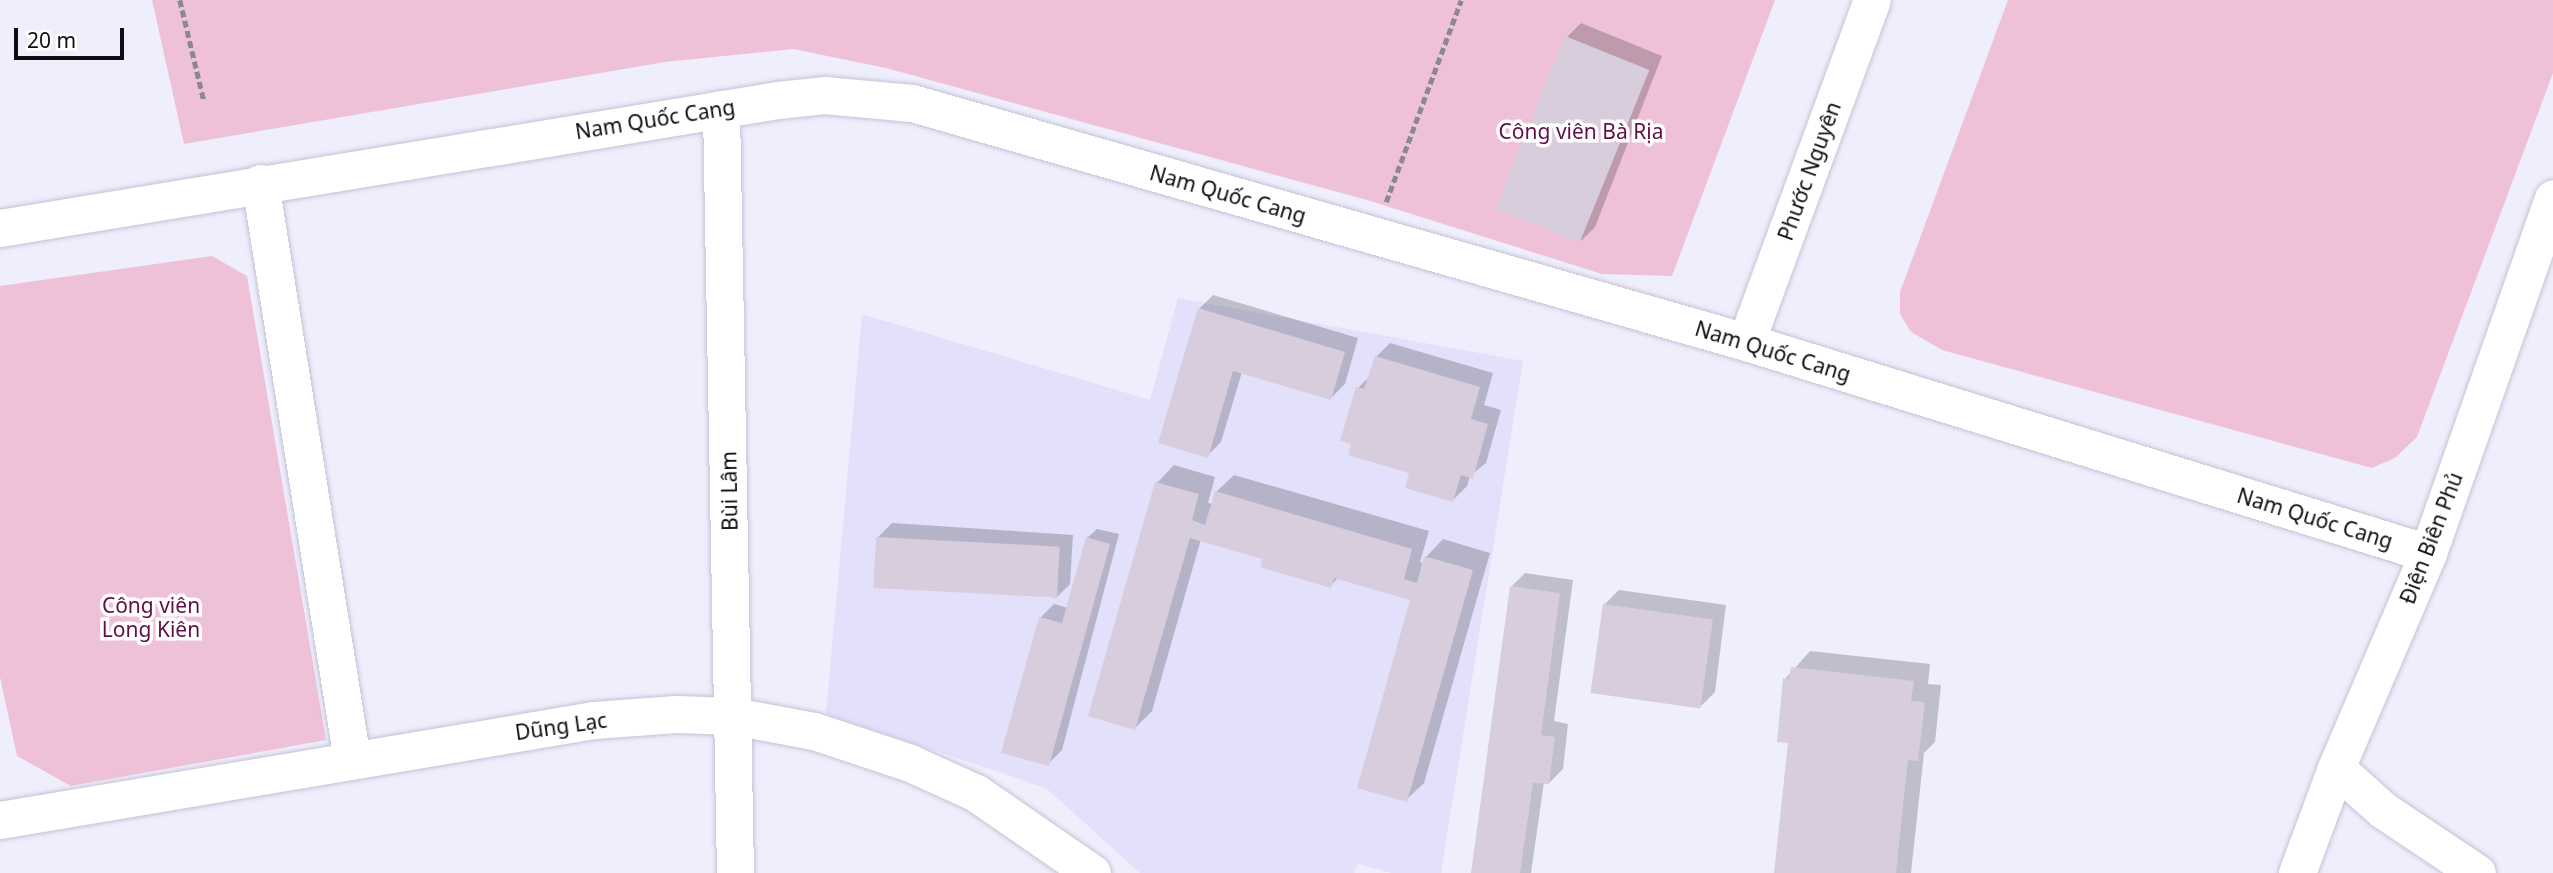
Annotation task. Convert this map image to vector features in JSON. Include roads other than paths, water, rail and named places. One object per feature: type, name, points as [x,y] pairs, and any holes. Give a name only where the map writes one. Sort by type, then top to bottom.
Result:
[{"type":"street","name":"Phước Nguyên","points":[[1746,342],[1872,0]]},
{"type":"street","name":"Nam Quốc Cang","points":[[0,228],[721,108],[824,95],[912,103],[1746,342],[2428,554]]},
{"type":"street","name":"Bùi Lâm","points":[[721,108],[734,873]]},
{"type":"street","points":[[260,183],[352,760]]},
{"type":"street","name":"Điện Biên Phủ","points":[[2297,873],[2336,768],[2428,554],[2553,198]]},
{"type":"street","name":"Dũng Lạc","points":[[0,820],[594,720],[676,715],[733,716],[814,731],[910,763],[976,793],[1084,870]]},
{"type":"street","points":[[2336,768],[2383,810],[2477,873]]},
{"type":"park label","name":"Công viên Bà Rịa","points":[[1581,131]]},
{"type":"park label","name":"Công viên Long Kiên","points":[[151,617]]}]
